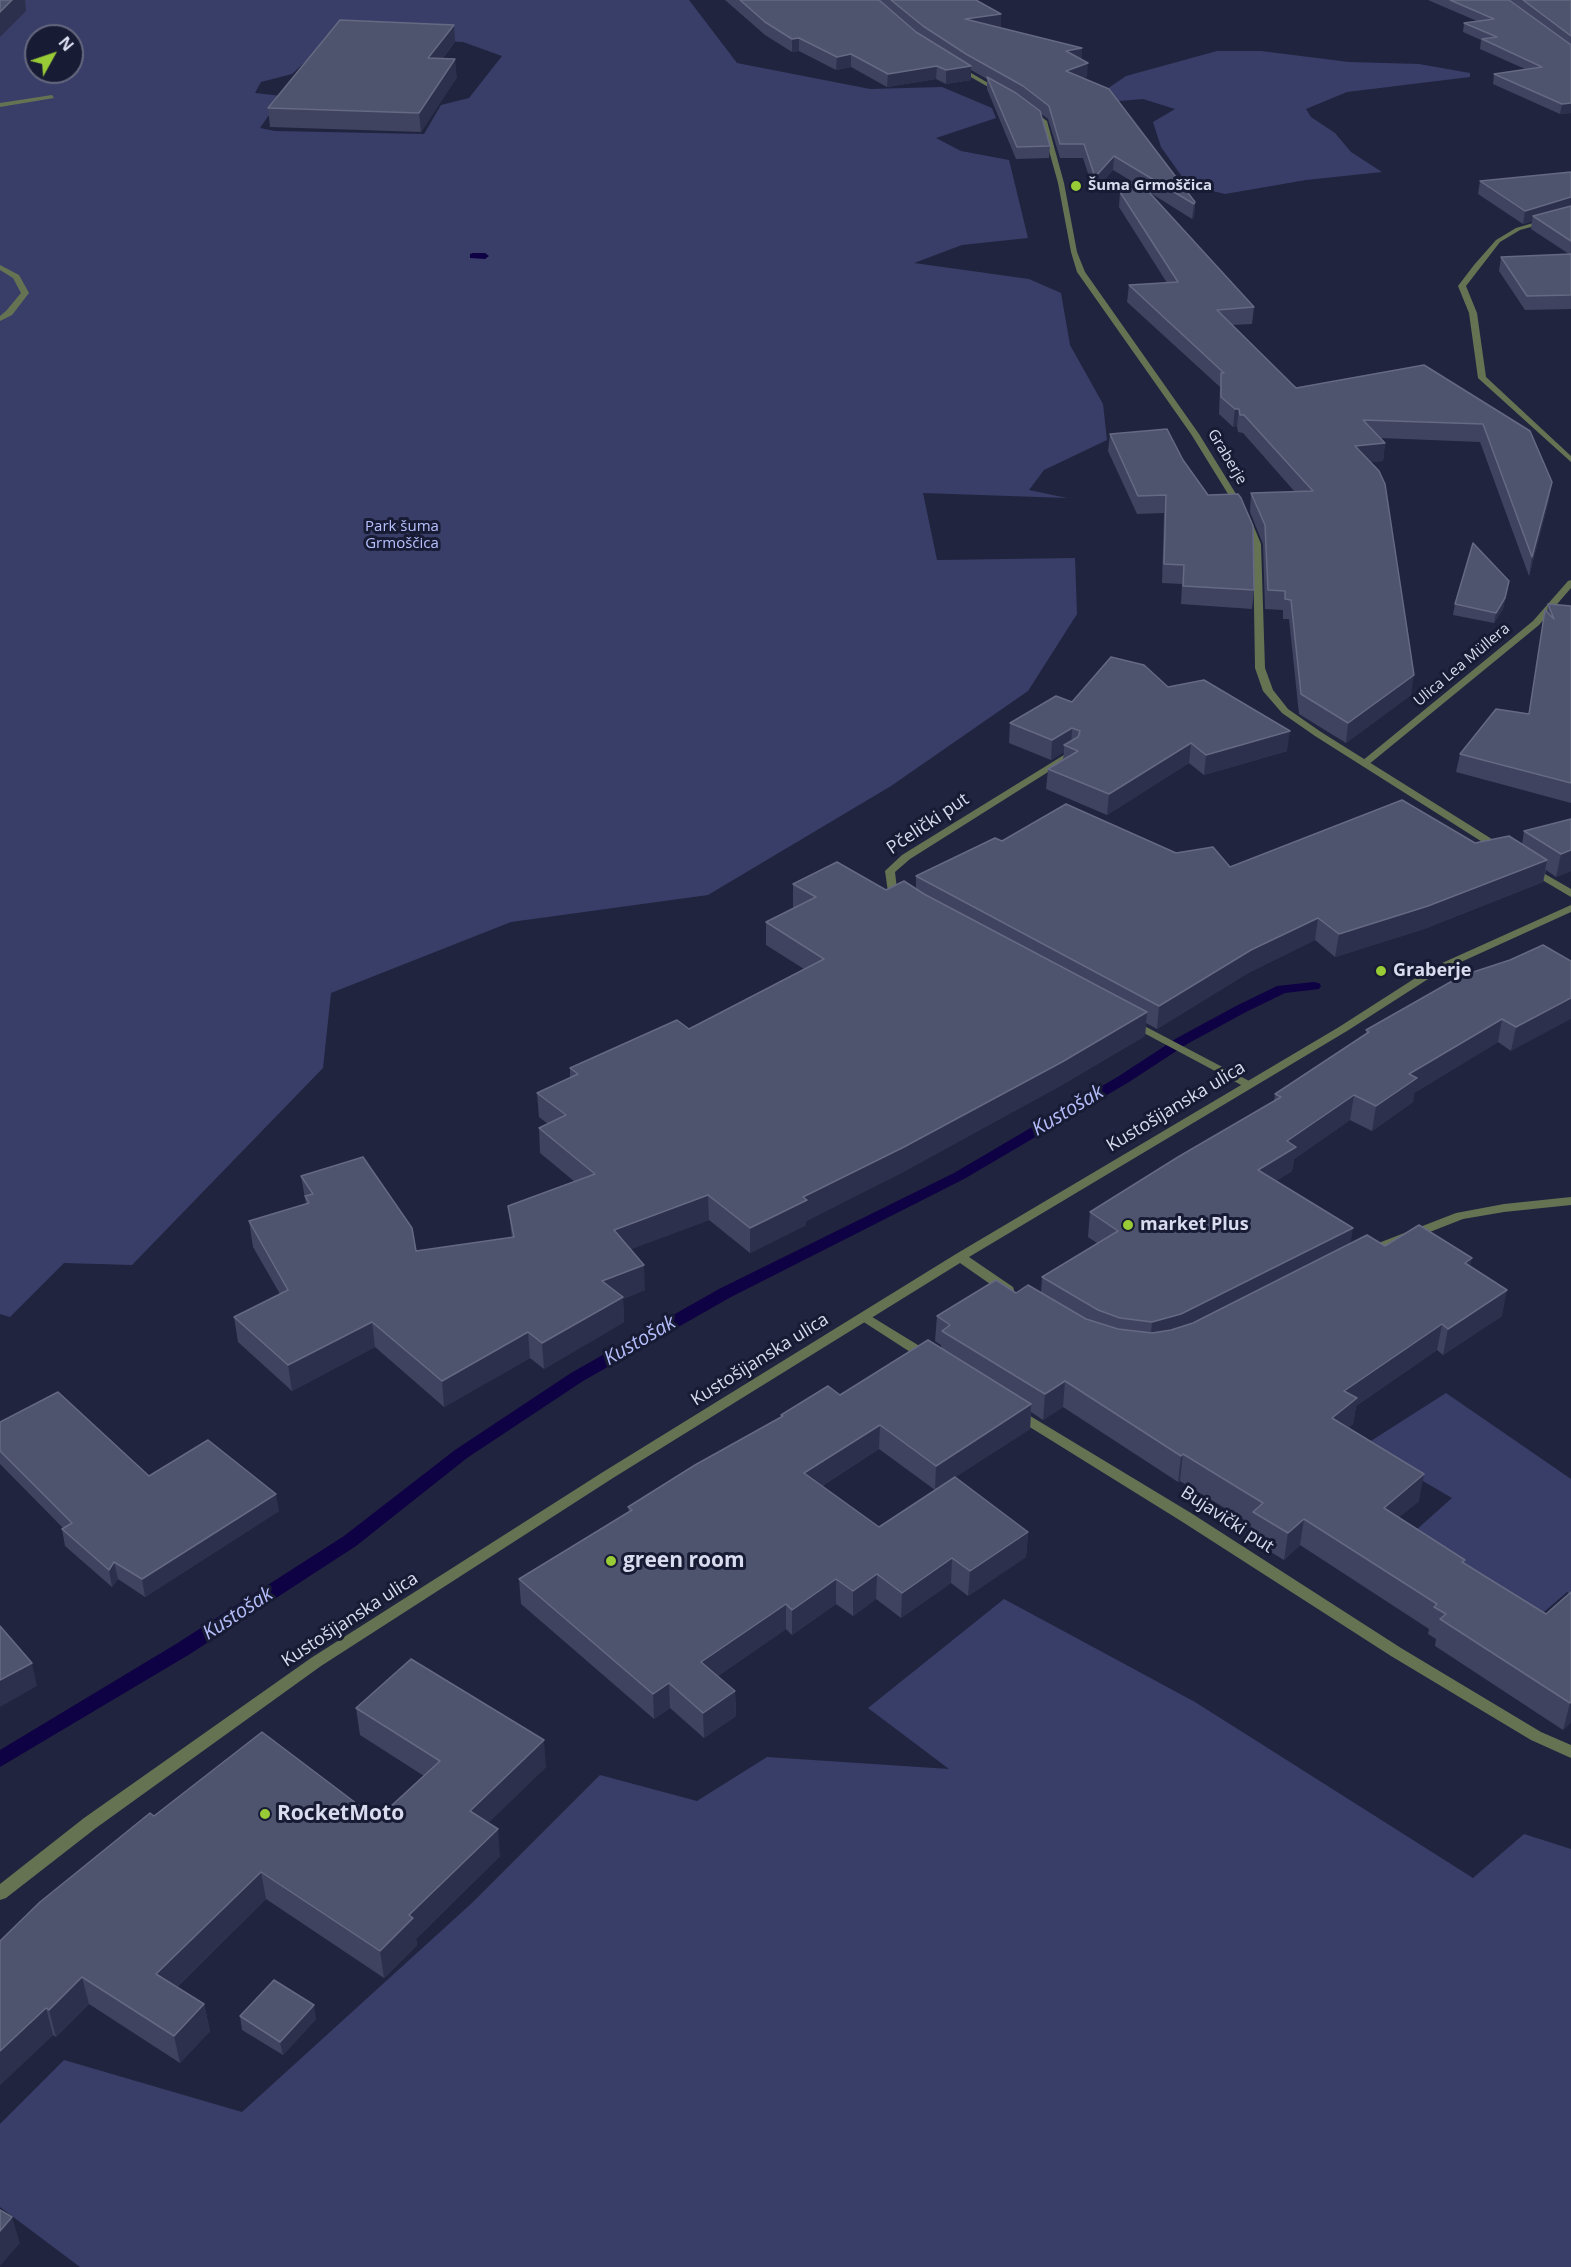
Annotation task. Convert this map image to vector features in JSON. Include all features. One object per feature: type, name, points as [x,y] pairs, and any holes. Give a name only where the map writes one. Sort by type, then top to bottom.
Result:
[{"type":"street","points":[[953,64],[1009,96]]},
{"type":"street","points":[[0,105],[52,97]]},
{"type":"street","name":"Graberje","points":[[1019,102],[1044,121],[1061,183],[1074,252],[1081,272],[1195,434],[1245,515],[1257,544],[1260,668],[1268,691],[1285,711],[1571,894]]},
{"type":"street","points":[[1571,214],[1518,229],[1498,241],[1462,286],[1473,313],[1482,378],[1571,460]]},
{"type":"street","points":[[0,267],[16,277],[25,293],[9,313],[0,320]]},
{"type":"street","name":"Ulica Lea Müllera","points":[[1365,763],[1536,623],[1571,583]]},
{"type":"street","name":"Pčelički put","points":[[910,901],[892,890],[890,872],[906,857],[1072,753]]},
{"type":"street","name":"Kustošijanska ulica","points":[[0,1893],[90,1823],[316,1662],[608,1475],[960,1257],[1343,1029],[1435,970],[1571,908]]},
{"type":"street","points":[[1125,1019],[1249,1085]]},
{"type":"street","points":[[1351,1259],[1417,1231],[1461,1216],[1504,1208],[1571,1201]]},
{"type":"street","points":[[960,1257],[1017,1295]]},
{"type":"street","points":[[864,1316],[935,1362]]},
{"type":"street","name":"Bujavički put","points":[[1005,1405],[1186,1517],[1396,1652],[1536,1736],[1571,1752]]},
{"type":"green space","name":"Park šuma Grmoščica","points":[[0,0],[689,0],[737,63],[870,89],[942,87],[992,108],[996,118],[936,138],[961,151],[1009,160],[1028,238],[962,245],[914,263],[1029,279],[1061,293],[1070,345],[1103,404],[1107,440],[1044,470],[1029,490],[1067,498],[923,493],[937,560],[1075,558],[1077,614],[1028,691],[891,786],[708,895],[511,922],[331,993],[323,1068],[132,1265],[64,1263],[10,1317],[0,1314]],"holes":[[[334,35],[463,42],[502,56],[469,98],[441,105],[424,134],[275,131],[260,128],[282,96],[255,93],[261,82],[292,74]]]},
{"type":"green space","points":[[1217,51],[1261,51],[1349,62],[1419,64],[1470,73],[1470,77],[1347,92],[1306,109],[1311,117],[1335,133],[1351,152],[1382,172],[1306,180],[1225,194],[1188,185],[1161,147],[1153,122],[1175,109],[1143,99],[1070,105],[1107,89],[1126,76]]},
{"type":"green space","points":[[1446,1393],[1571,1479],[1571,1594],[1567,1592],[1537,1618],[1406,1539],[1452,1498],[1363,1446]]},
{"type":"green space","points":[[1004,1599],[1195,1702],[1473,1878],[1524,1834],[1571,1849],[1571,2267],[80,2267],[0,2207],[0,2124],[64,2060],[242,2112],[473,1902],[600,1775],[697,1801],[767,1757],[949,1769],[868,1708]]},
{"type":"building","points":[[0,0],[12,0],[0,12]]},
{"type":"building","points":[[740,0],[879,0],[916,32],[971,66],[946,70],[937,66],[888,74],[851,54],[837,57],[799,38],[792,39],[765,22]]},
{"type":"building","points":[[891,0],[976,0],[1001,14],[965,19],[1082,48],[1066,51],[1088,63],[1066,71],[1109,89],[1195,202],[1194,204],[1114,156],[1095,177],[1084,144],[1060,144],[1049,106],[1023,86],[966,54],[923,26]]},
{"type":"building","points":[[1450,0],[1509,0],[1571,45],[1571,103],[1562,104],[1494,74],[1542,67],[1482,39],[1497,37],[1464,23],[1494,19]]},
{"type":"building","points":[[1523,0],[1571,0],[1571,36]]},
{"type":"building","points":[[340,20],[454,25],[428,58],[455,59],[419,113],[268,108]]},
{"type":"building","points":[[987,77],[1016,93],[1040,111],[1050,146],[1017,147]]},
{"type":"building","points":[[1571,172],[1571,197],[1525,211],[1480,181]]},
{"type":"building","points":[[1137,179],[1254,307],[1217,310],[1296,388],[1424,365],[1530,431],[1552,482],[1532,557],[1483,424],[1363,420],[1385,443],[1355,446],[1379,471],[1385,484],[1414,675],[1348,723],[1301,694],[1291,600],[1285,599],[1285,591],[1268,590],[1265,525],[1251,493],[1313,491],[1244,415],[1240,415],[1239,409],[1235,409],[1221,397],[1221,373],[1224,373],[1129,285],[1178,282],[1120,192]]},
{"type":"building","points":[[1571,206],[1571,241],[1533,216]]},
{"type":"building","points":[[1571,254],[1571,295],[1527,296],[1501,257]]},
{"type":"building","points":[[1167,429],[1183,460],[1208,495],[1238,494],[1241,498],[1253,526],[1254,590],[1183,586],[1184,565],[1164,564],[1166,495],[1138,496],[1110,434]]},
{"type":"building","points":[[1473,543],[1509,581],[1505,598],[1496,613],[1455,604]]},
{"type":"building","points":[[1548,604],[1571,606],[1571,783],[1460,754],[1496,709],[1529,714],[1545,610],[1554,619]]},
{"type":"building","points":[[1111,657],[1144,665],[1168,687],[1204,680],[1290,731],[1206,755],[1191,743],[1109,794],[1048,769],[1078,751],[1064,745],[1078,737],[1080,731],[1072,728],[1052,740],[1010,723],[1056,696],[1072,702]]},
{"type":"building","points":[[1402,800],[1475,843],[1509,836],[1547,860],[1428,906],[1339,934],[1318,918],[1251,950],[1159,1006],[916,876],[995,838],[1002,841],[1066,804],[1176,853],[1213,847],[1230,867]]},
{"type":"building","points":[[1571,819],[1571,850],[1561,854],[1524,831]]},
{"type":"building","points":[[837,862],[886,890],[904,881],[924,894],[1147,1012],[1062,1062],[904,1147],[803,1197],[807,1200],[750,1228],[708,1195],[614,1230],[644,1265],[602,1281],[623,1297],[542,1343],[528,1332],[442,1381],[372,1322],[288,1365],[234,1317],[288,1290],[249,1221],[309,1203],[305,1196],[313,1194],[301,1176],[363,1157],[412,1228],[416,1251],[514,1237],[508,1206],[595,1174],[539,1128],[566,1115],[537,1093],[578,1074],[570,1068],[677,1020],[689,1029],[824,959],[766,922],[816,897],[793,884]]},
{"type":"building","points":[[1543,945],[1571,961],[1571,998],[1516,1027],[1502,1019],[1409,1074],[1417,1078],[1376,1106],[1354,1095],[1287,1141],[1296,1147],[1258,1170],[1353,1228],[1181,1314],[1152,1322],[1120,1318],[1098,1310],[1042,1277],[1118,1231],[1090,1212],[1281,1097],[1275,1094],[1369,1032],[1366,1030],[1461,976],[1510,960]]},
{"type":"building","points":[[1419,1225],[1472,1258],[1465,1263],[1507,1290],[1448,1329],[1442,1324],[1344,1391],[1357,1398],[1332,1418],[1424,1474],[1384,1508],[1465,1560],[1462,1562],[1546,1614],[1571,1592],[1570,1703],[1440,1619],[1446,1614],[1434,1607],[1437,1604],[1304,1519],[1288,1533],[1253,1512],[1263,1503],[1183,1454],[1181,1456],[1065,1381],[1045,1394],[942,1331],[950,1325],[937,1316],[996,1280],[1016,1293],[1028,1285],[1086,1319],[1118,1329],[1152,1333],[1171,1330],[1193,1323],[1367,1235],[1385,1246]]},
{"type":"building","points":[[928,1340],[1031,1404],[936,1466],[880,1425],[804,1473],[879,1527],[955,1477],[1028,1532],[970,1571],[952,1558],[902,1593],[877,1574],[853,1591],[836,1579],[792,1610],[786,1604],[701,1662],[735,1691],[703,1713],[669,1683],[653,1694],[519,1579],[632,1510],[628,1507],[695,1465],[783,1416],[781,1415],[828,1386],[840,1395]]},
{"type":"building","points":[[58,1392],[149,1476],[208,1440],[276,1494],[142,1579],[114,1562],[109,1570],[62,1529],[72,1523],[0,1451],[0,1422]]},
{"type":"building","points":[[0,1626],[32,1663],[0,1680]]},
{"type":"building","points":[[411,1659],[544,1740],[470,1811],[498,1829],[409,1915],[413,1918],[380,1951],[261,1872],[156,1974],[204,2004],[174,2036],[82,1977],[49,2010],[46,2008],[0,2051],[0,1941],[40,1902],[150,1813],[154,1816],[262,1732],[377,1819],[440,1761],[356,1708]]},
{"type":"building","points":[[274,1980],[314,2005],[280,2042],[240,2016]]},
{"type":"building","points":[[0,2210],[12,2217],[0,2231]]},
{"type":"waterway","points":[[473,256],[485,256]]},
{"type":"waterway","name":"Kustošak","points":[[0,1759],[183,1649],[350,1541],[461,1454],[577,1377],[725,1293],[959,1176],[1124,1079],[1182,1041],[1241,1009],[1282,989],[1314,986]]},
{"type":"place","name":"Šuma Grmoščica","points":[[1076,186]]},
{"type":"place","name":"Graberje","points":[[1381,971]]},
{"type":"place","name":"market Plus","points":[[1128,1225]]},
{"type":"place","name":"green room","points":[[611,1561]]},
{"type":"place","name":"RocketMoto","points":[[265,1814]]}]
